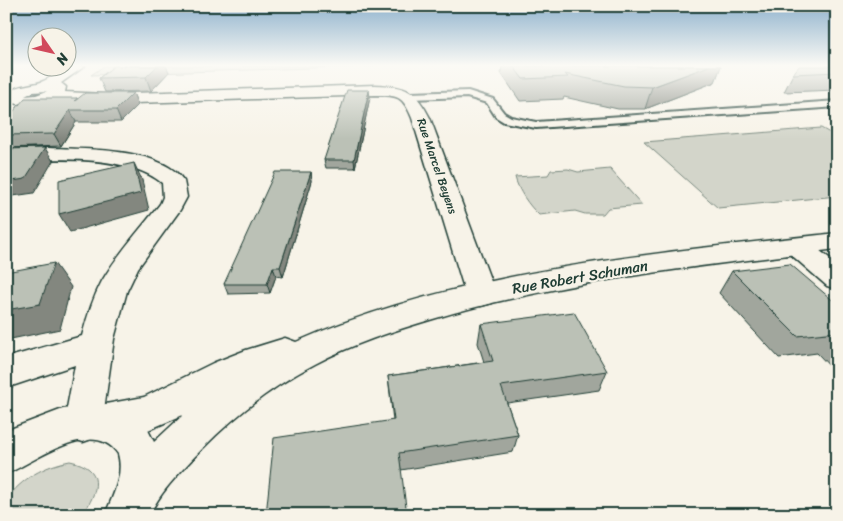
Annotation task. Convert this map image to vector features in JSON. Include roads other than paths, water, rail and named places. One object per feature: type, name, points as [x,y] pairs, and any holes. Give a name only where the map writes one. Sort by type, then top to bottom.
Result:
[{"type":"street","points":[[11,96],[24,101],[48,91],[105,99],[366,90]]},
{"type":"street","points":[[381,90],[395,91],[410,96]]},
{"type":"street","name":"Rue Marcel Beyens","points":[[410,96],[421,118],[481,295]]},
{"type":"street","points":[[6,155],[85,154],[109,157],[154,168],[174,181],[176,194],[173,202],[112,289],[105,308],[98,344],[91,423],[120,429],[127,434],[138,449],[141,470],[132,505]]},
{"type":"street","name":"Rue Robert Schuman","points":[[6,454],[48,432],[144,414],[167,405],[225,373],[258,360],[330,341],[422,310],[527,284],[604,271],[837,242]]},
{"type":"street","points":[[797,246],[837,280]]},
{"type":"street","name":"Rue Robert Schuman","points":[[132,505],[167,455],[232,400],[266,375],[330,341]]},
{"type":"street","points":[[6,373],[98,344]]},
{"type":"lane","points":[[410,96],[468,94],[490,101],[500,115],[508,120],[536,125],[837,104]]}]
